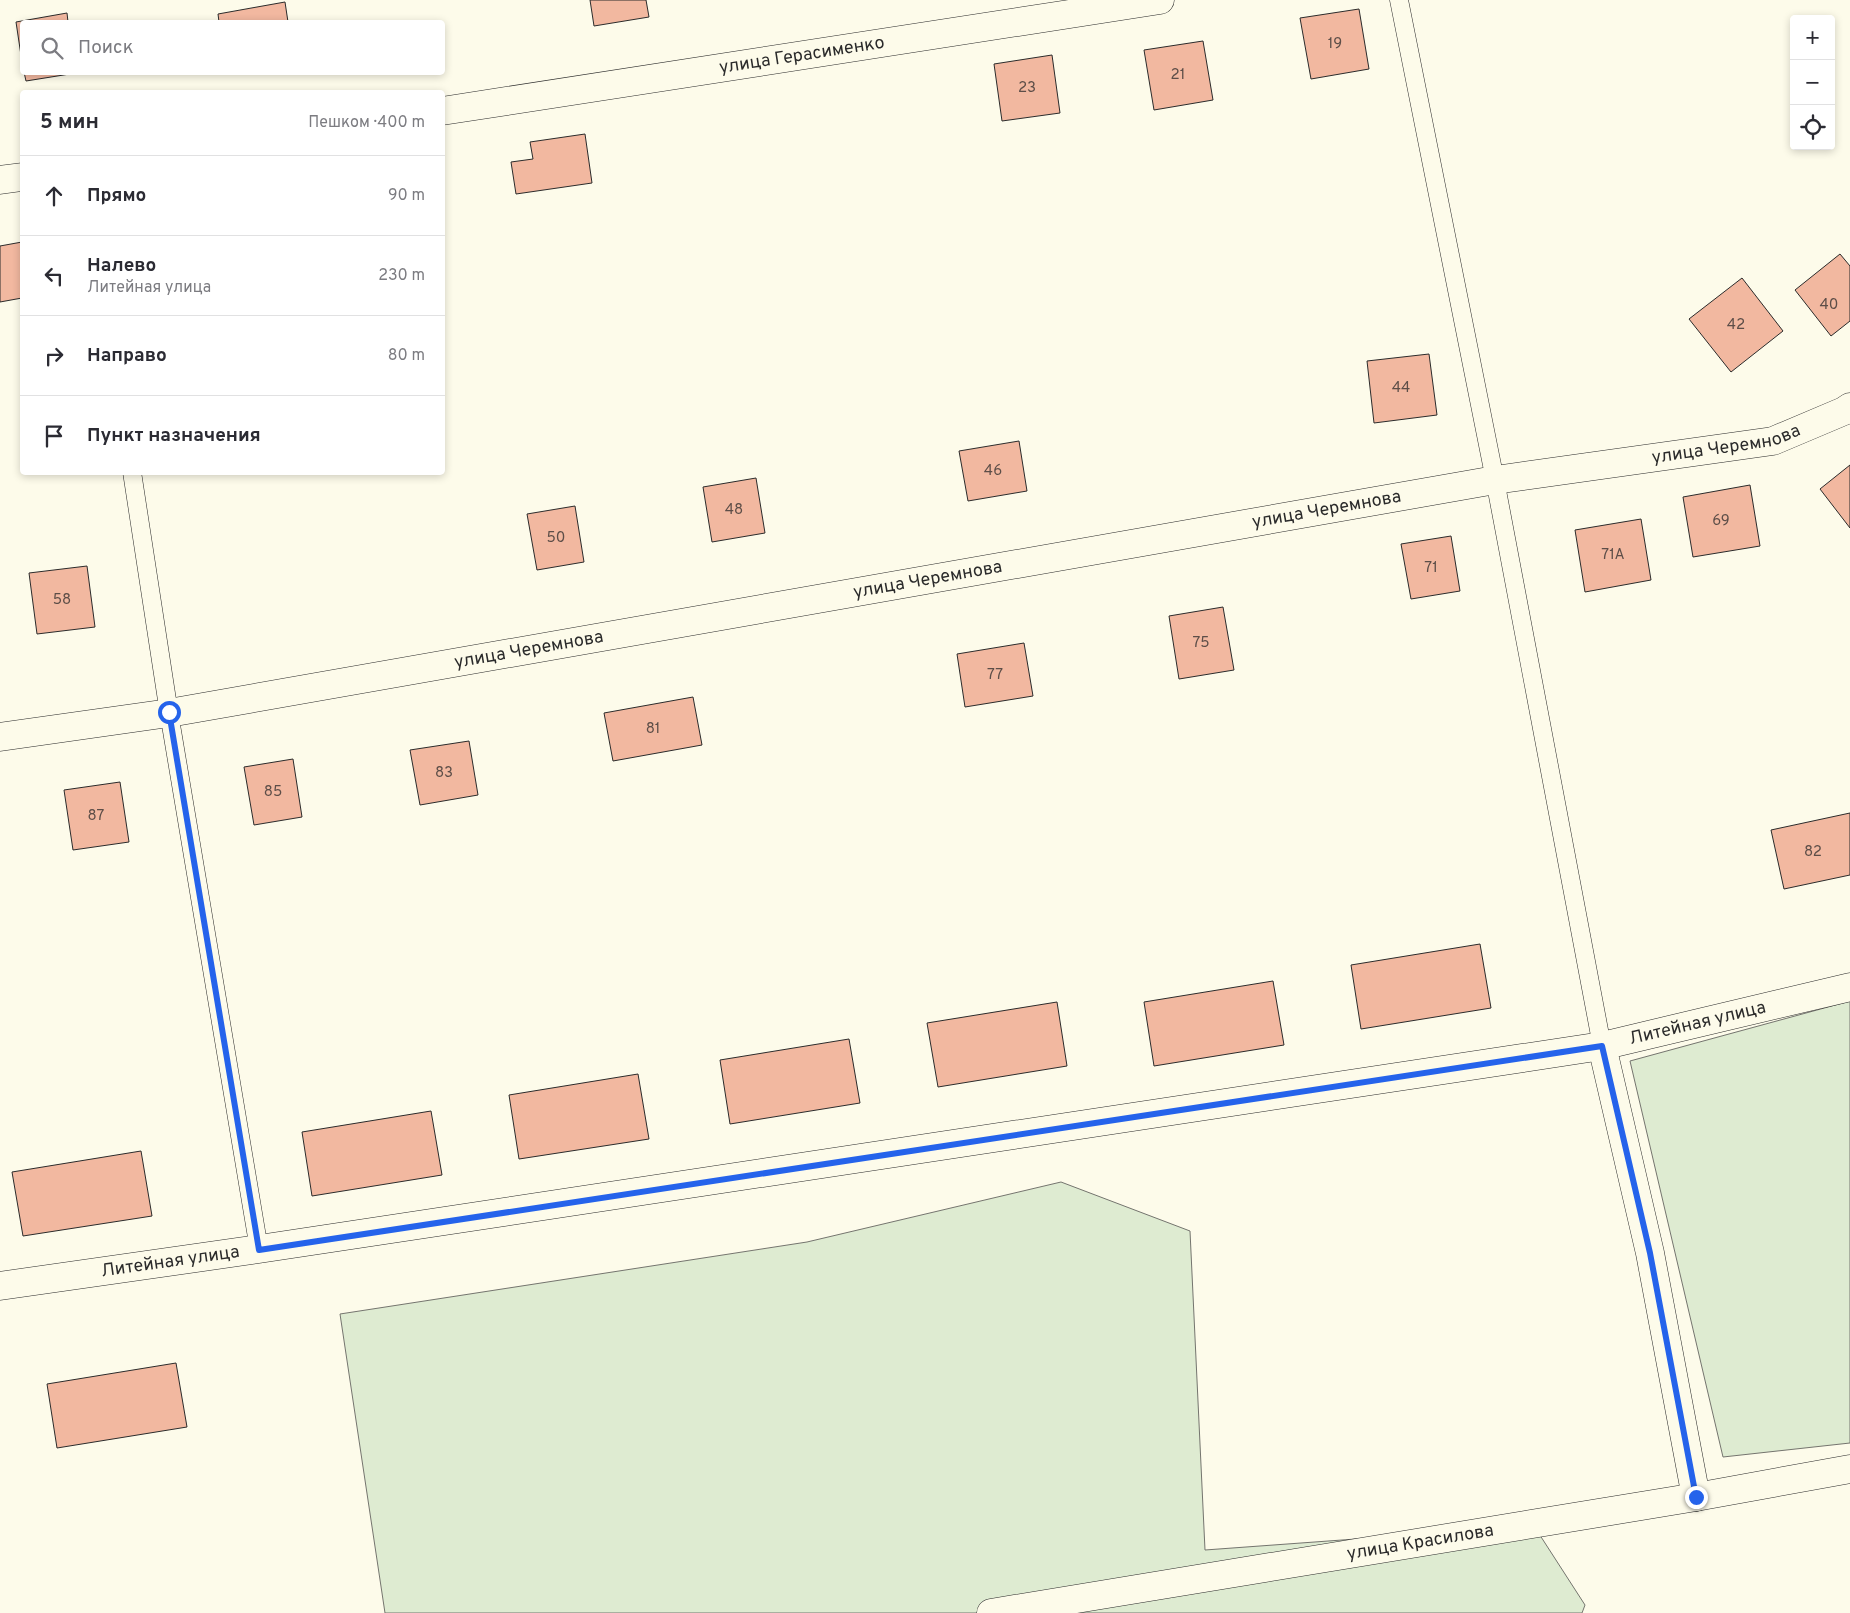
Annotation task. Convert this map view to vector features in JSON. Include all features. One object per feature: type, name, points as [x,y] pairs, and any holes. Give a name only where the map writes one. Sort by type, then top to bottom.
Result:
[{"type":"street","name":"улица Герасименко","points":[[445,111],[1160,0]]},
{"type":"street","points":[[0,180],[20,177]]},
{"type":"street","name":"улица Черемнова","points":[[0,736],[169,712],[1496,480],[1773,441],[1850,407]]},
{"type":"street","name":"Литейная улица","points":[[0,1286],[259,1250],[1602,1046],[1850,987]]},
{"type":"street","points":[[1602,1046],[1650,1253],[1696,1497]]},
{"type":"street","name":"улица Красилова","points":[[991,1613],[1850,1470]]},
{"type":"lane","points":[[1399,0],[1496,480],[1602,1046]]},
{"type":"lane","points":[[132,475],[169,712],[259,1250]]},
{"type":"green space","points":[[1850,1001],[1850,1443],[1723,1457],[1630,1061]]},
{"type":"green space","points":[[1061,1182],[1190,1231],[1205,1550],[1534,1526],[1585,1605],[1582,1613],[385,1613],[340,1314],[807,1242]]},
{"type":"building","points":[[590,0],[646,0],[649,17],[594,26]]},
{"type":"building","points":[[285,2],[288,20],[219,20],[218,14]]},
{"type":"building","points":[[1359,9],[1369,69],[1311,79],[1300,18]]},
{"type":"building","points":[[67,13],[68,20],[27,20]]},
{"type":"building","points":[[20,21],[20,49],[16,22]]},
{"type":"building","points":[[1203,41],[1213,100],[1154,110],[1144,50]]},
{"type":"building","points":[[1052,55],[1060,113],[1002,121],[994,64]]},
{"type":"building","points":[[25,75],[64,75],[26,81]]},
{"type":"building","points":[[585,134],[592,183],[516,194],[511,162],[533,159],[530,142]]},
{"type":"building","points":[[20,242],[20,298],[0,302],[0,246]]},
{"type":"building","points":[[1840,254],[1850,266],[1850,321],[1831,336],[1795,290]]},
{"type":"building","points":[[1742,278],[1783,331],[1731,372],[1689,319]]},
{"type":"building","points":[[1429,354],[1437,415],[1374,423],[1367,361]]},
{"type":"building","points":[[1019,441],[1027,491],[968,501],[959,451]]},
{"type":"building","points":[[1850,465],[1850,528],[1820,489]]},
{"type":"building","points":[[756,478],[765,533],[712,542],[703,487]]},
{"type":"building","points":[[1750,485],[1760,546],[1693,557],[1683,497]]},
{"type":"building","points":[[575,506],[584,562],[537,570],[527,514]]},
{"type":"building","points":[[1641,519],[1651,580],[1585,592],[1575,530]]},
{"type":"building","points":[[1451,536],[1460,591],[1411,599],[1401,544]]},
{"type":"building","points":[[87,566],[95,627],[37,634],[29,573]]},
{"type":"building","points":[[1223,607],[1234,670],[1179,679],[1169,616]]},
{"type":"building","points":[[1024,643],[1033,696],[965,707],[957,654]]},
{"type":"building","points":[[693,697],[702,745],[613,761],[604,713]]},
{"type":"building","points":[[469,741],[478,795],[420,805],[410,750]]},
{"type":"building","points":[[293,759],[302,817],[254,825],[244,767]]},
{"type":"building","points":[[120,782],[129,842],[73,850],[64,790]]},
{"type":"building","points":[[1850,813],[1850,875],[1784,889],[1771,830]]},
{"type":"building","points":[[1480,944],[1491,1008],[1361,1029],[1351,965]]},
{"type":"building","points":[[1273,981],[1284,1045],[1154,1066],[1144,1002]]},
{"type":"building","points":[[1057,1002],[1067,1066],[938,1087],[927,1023]]},
{"type":"building","points":[[849,1039],[860,1103],[730,1124],[720,1060]]},
{"type":"building","points":[[638,1074],[649,1139],[519,1159],[509,1095]]},
{"type":"building","points":[[431,1111],[442,1175],[312,1196],[302,1132]]},
{"type":"building","points":[[141,1151],[152,1216],[23,1236],[12,1172]]},
{"type":"building","points":[[176,1363],[187,1427],[57,1448],[47,1384]]},
{"type":"route","points":[[169,712],[259,1250],[1602,1046],[1650,1253],[1696,1497]]}]
